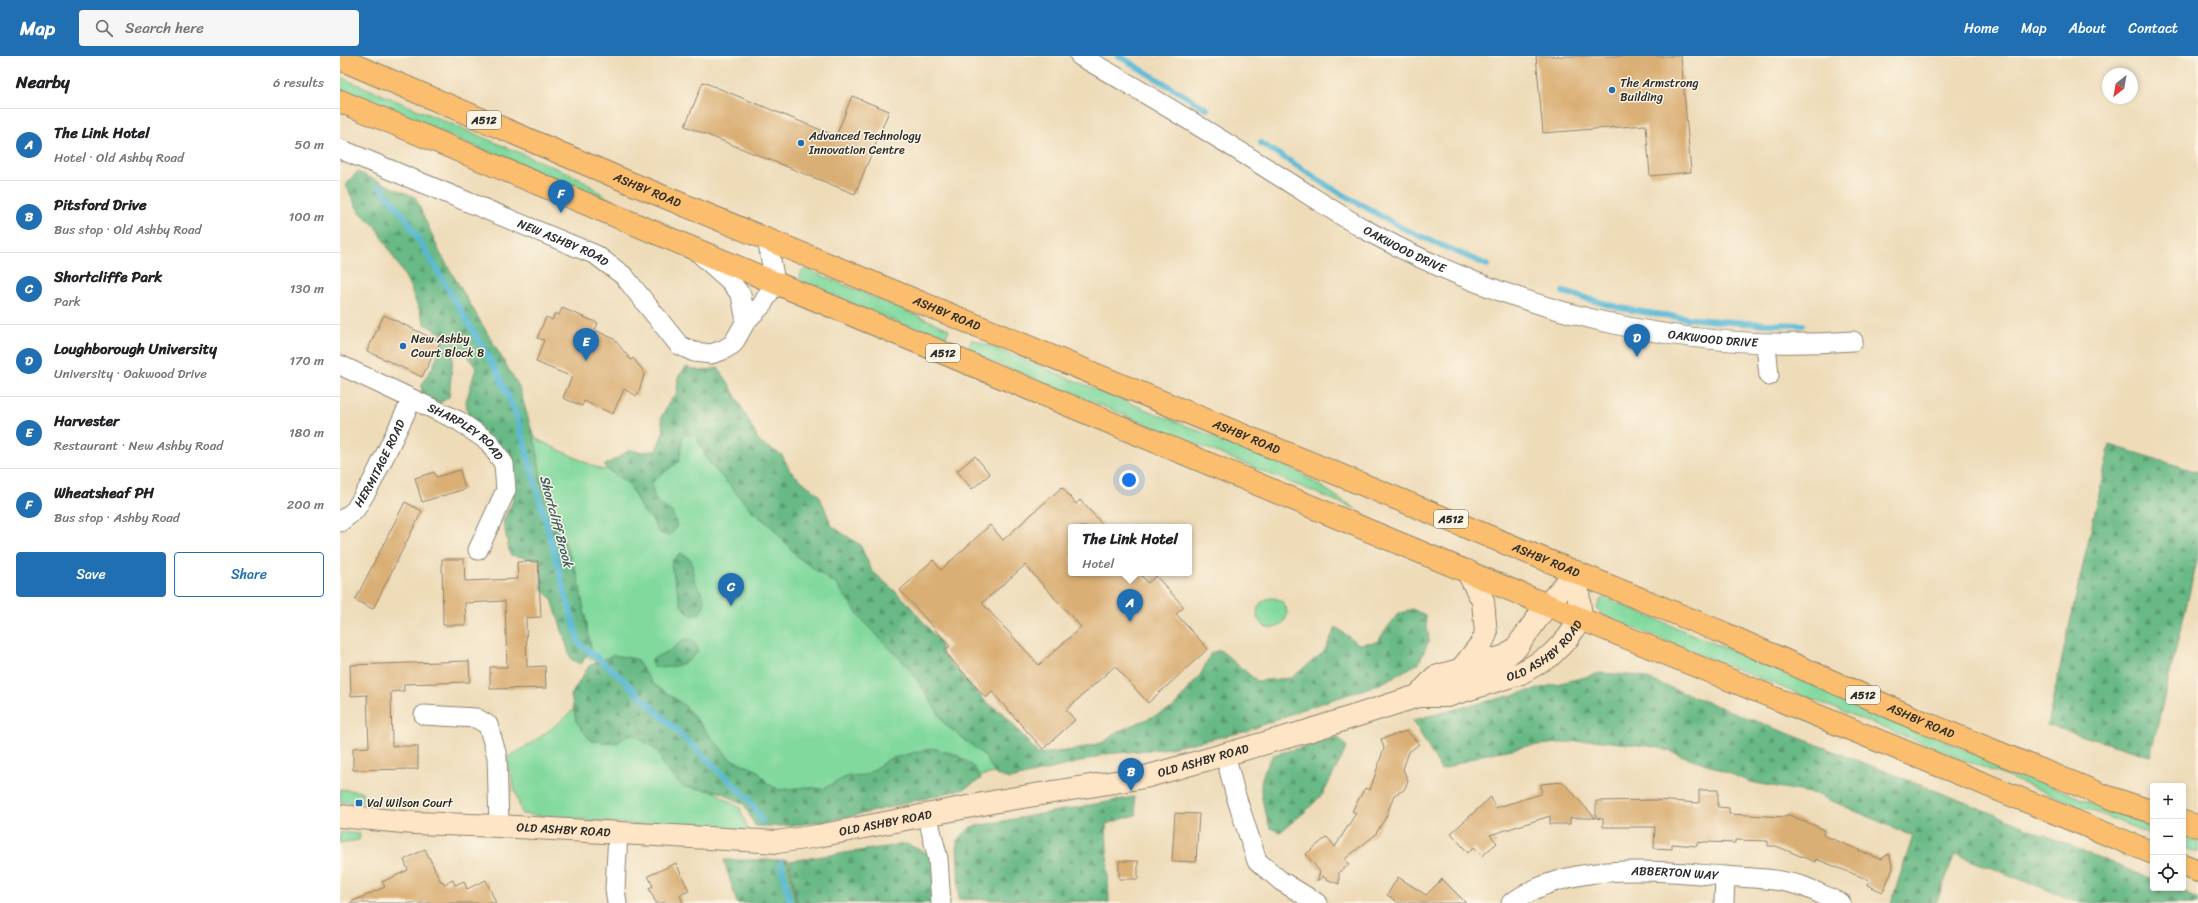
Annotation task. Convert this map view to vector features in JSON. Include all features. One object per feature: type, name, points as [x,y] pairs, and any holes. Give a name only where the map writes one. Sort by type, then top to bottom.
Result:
[{"type":"main road","name":"ASHBY ROAD","points":[[340,59],[767,239],[1721,632],[1923,722],[2108,797],[2150,811]]},
{"type":"main road","name":"A512","points":[[340,101],[1581,619],[2150,852]]},
{"type":"main road","points":[[2186,823],[2198,826]]},
{"type":"main road","points":[[2186,866],[2198,871]]},
{"type":"street","name":"OAKWOOD DRIVE","points":[[1080,56],[1122,79],[1365,229],[1432,263],[1518,299],[1599,322],[1678,336],[1766,344],[1854,341]]},
{"type":"street","name":"NEW ASHBY ROAD","points":[[340,149],[596,255],[624,276],[679,345],[694,352],[711,354],[732,344],[746,321],[762,305],[775,282]]},
{"type":"street","points":[[767,239],[775,282]]},
{"type":"street","points":[[693,248],[730,281],[741,295],[746,321]]},
{"type":"street","name":"OAKWOOD DRIVE","points":[[1766,344],[1769,376]]},
{"type":"street","name":"SHARPLEY ROAD","points":[[340,365],[459,421],[489,442],[504,464],[506,490],[478,550]]},
{"type":"street","name":"HERMITAGE ROAD","points":[[340,522],[355,510],[372,482],[412,399]]},
{"type":"street","points":[[1462,668],[1481,644],[1486,634],[1483,601],[1466,571]]},
{"type":"street","name":"OLD ASHBY ROAD","points":[[1418,696],[1435,677],[1506,656],[1516,648],[1546,604],[1576,572]]},
{"type":"street","name":"OLD ASHBY ROAD","points":[[340,816],[414,823],[499,826],[776,842],[818,836],[927,814],[1145,777],[1418,696],[1447,696],[1521,673],[1550,656],[1567,639],[1581,619],[1576,572]]},
{"type":"street","points":[[424,716],[476,718],[488,725],[497,756],[499,826]]},
{"type":"street","points":[[1225,754],[1235,793],[1257,860],[1281,881],[1317,903]]},
{"type":"street","points":[[927,814],[938,860],[941,903]]},
{"type":"street","points":[[617,903],[615,889],[618,833]]},
{"type":"street","name":"ABBERTON WAY","points":[[1511,903],[1522,895],[1568,877],[1618,872],[1671,871],[1725,876],[1757,877],[1804,887],[1841,903]]},
{"type":"street","points":[[1724,903],[1725,876]]},
{"type":"green space","points":[[340,77],[579,178],[622,208],[340,89]]},
{"type":"green space","points":[[357,172],[415,197],[440,253],[519,387],[537,449],[541,481],[578,577],[591,648],[581,664],[571,659],[552,599],[542,590],[540,560],[510,555],[503,521],[513,501],[506,460],[470,425],[466,402],[476,368],[464,351],[453,356],[449,397],[440,403],[429,400],[421,393],[422,384],[433,366],[445,336],[425,324],[407,280],[376,227],[358,210],[346,185]]},
{"type":"green space","points":[[803,270],[809,270],[949,329],[944,342],[804,283],[800,279],[800,274]]},
{"type":"green space","points":[[972,339],[1295,470],[1356,509],[967,351]]},
{"type":"green space","points":[[686,367],[701,371],[718,368],[728,382],[760,443],[782,455],[790,471],[819,495],[832,526],[860,545],[872,571],[906,601],[939,641],[943,655],[985,701],[1005,715],[1038,754],[1074,750],[1104,742],[1119,731],[1173,708],[1201,674],[1211,653],[1220,650],[1257,681],[1291,678],[1324,652],[1336,627],[1358,644],[1377,642],[1397,615],[1412,609],[1425,615],[1429,640],[1419,663],[1380,684],[1300,710],[1247,731],[1170,748],[1105,754],[1084,761],[1010,779],[996,775],[984,755],[946,725],[910,669],[862,620],[838,586],[799,558],[773,528],[752,511],[709,462],[695,435],[683,435],[679,461],[652,482],[653,493],[656,500],[672,512],[677,526],[670,535],[661,534],[657,530],[651,518],[642,509],[629,485],[604,466],[630,450],[642,452],[656,451],[664,430],[661,418],[669,402],[677,393],[678,377]]},
{"type":"green space","points":[[690,383],[1034,764],[795,818],[598,662],[594,661],[588,656],[580,639],[528,428],[538,440],[602,470],[660,455]]},
{"type":"green space","points":[[2110,445],[2198,472],[2198,557],[2150,756],[2047,725]]},
{"type":"green space","points":[[681,553],[691,560],[694,579],[704,601],[704,605],[699,614],[692,616],[681,604],[671,565],[672,561]]},
{"type":"green space","points":[[1272,598],[1283,602],[1287,613],[1283,624],[1272,628],[1261,624],[1257,613],[1261,602]]},
{"type":"green space","points":[[1606,598],[2108,810],[2150,825],[2150,834],[1603,616],[1597,608],[1601,599]]},
{"type":"green space","points":[[685,639],[690,640],[696,645],[698,650],[695,655],[685,662],[672,667],[653,667],[651,662],[652,659],[672,649]]},
{"type":"green space","points":[[613,655],[636,659],[652,683],[684,705],[730,759],[757,770],[768,784],[780,790],[806,787],[823,789],[848,776],[866,775],[889,759],[932,748],[957,755],[974,767],[981,779],[964,789],[834,820],[781,826],[755,826],[744,804],[720,792],[684,787],[664,768],[658,751],[632,733],[616,743],[591,741],[576,721],[571,695],[589,666]]},
{"type":"green space","points":[[1601,673],[1640,676],[1962,801],[2150,879],[2150,891],[2181,891],[2198,898],[2198,903],[2081,903],[1955,854],[1936,903],[1891,903],[1913,836],[1816,794],[1750,782],[1707,764],[1657,747],[1592,740],[1527,746],[1482,755],[1441,770],[1413,720]]},
{"type":"green space","points":[[590,693],[692,778],[740,808],[748,830],[637,825],[522,814],[506,758],[551,729]]},
{"type":"green space","points":[[1338,737],[1347,747],[1323,794],[1306,811],[1280,832],[1270,828],[1262,799],[1261,783],[1263,775],[1273,755]]},
{"type":"green space","points":[[340,789],[363,792],[362,803],[340,802]]},
{"type":"green space","points":[[1134,797],[1136,815],[1106,824],[1109,902],[959,899],[957,840],[971,827]]},
{"type":"green space","points":[[340,832],[360,834],[359,840],[340,843]]},
{"type":"green space","points":[[2186,837],[2198,842],[2198,853],[2186,848]]},
{"type":"green space","points":[[906,844],[932,855],[935,903],[797,903],[790,861]]},
{"type":"green space","points":[[724,860],[788,860],[796,903],[737,903]]},
{"type":"building","name":"The Armstrong Building","points":[[1536,56],[1681,56],[1691,172],[1650,176],[1646,125],[1543,133]]},
{"type":"building","name":"Advanced Technology Innovation Centre","points":[[703,82],[836,136],[852,96],[889,111],[855,194],[685,126]]},
{"type":"building","points":[[562,308],[598,323],[595,330],[614,339],[631,360],[633,358],[645,373],[637,396],[624,389],[613,414],[584,401],[582,406],[563,398],[572,377],[536,362],[544,340],[537,338],[546,317],[552,320],[555,313],[559,315]]},
{"type":"building","name":"New Ashby Court Block B","points":[[384,315],[440,342],[422,377],[367,351]]},
{"type":"building","points":[[975,456],[990,474],[972,489],[957,471]]},
{"type":"building","points":[[460,470],[465,489],[422,502],[415,478],[434,472],[436,477]]},
{"type":"building","points":[[1062,487],[1076,504],[1080,500],[1102,524],[1068,524],[1068,576],[1142,576],[1148,583],[1156,576],[1184,607],[1176,614],[1208,649],[1148,703],[1115,666],[1066,710],[1075,720],[1043,749],[992,692],[986,698],[944,651],[950,646],[900,590],[933,560],[941,570],[990,525],[1003,540]],"holes":[[[1025,565],[1081,627],[1039,665],[982,603]]]},
{"type":"building","points":[[405,502],[422,511],[373,609],[355,600]]},
{"type":"building","points":[[442,559],[464,559],[465,581],[518,579],[517,562],[538,561],[541,617],[526,618],[527,667],[545,666],[546,688],[490,689],[490,667],[507,667],[505,601],[465,603],[466,625],[443,625]]},
{"type":"building","points":[[469,661],[470,682],[404,684],[404,691],[391,692],[392,746],[418,746],[418,769],[353,770],[353,748],[369,747],[367,695],[351,696],[350,665]]},
{"type":"building","points":[[1407,731],[1419,744],[1409,752],[1403,769],[1408,781],[1404,790],[1394,795],[1386,817],[1375,835],[1345,859],[1349,865],[1339,872],[1339,884],[1326,879],[1323,876],[1317,881],[1320,872],[1306,854],[1327,837],[1335,847],[1356,813],[1352,811],[1365,788],[1370,790],[1384,748],[1381,739]]},
{"type":"building","points":[[1563,782],[1595,818],[1570,818],[1570,824],[1550,824],[1550,816],[1490,835],[1497,843],[1482,856],[1474,847],[1468,853],[1451,833],[1491,797],[1495,808],[1541,794],[1541,784]]},
{"type":"building","points":[[1699,790],[1718,790],[1718,807],[1729,808],[1729,814],[1787,817],[1787,814],[1825,830],[1823,835],[1880,859],[1889,854],[1893,868],[1883,892],[1867,885],[1869,880],[1816,859],[1815,862],[1776,846],[1768,846],[1768,841],[1735,840],[1735,843],[1705,842],[1697,843],[1697,846],[1672,844],[1672,849],[1654,848],[1655,827],[1603,827],[1603,819],[1596,818],[1596,801],[1655,800],[1699,803]]},
{"type":"building","points":[[1175,813],[1199,814],[1196,862],[1172,861]]},
{"type":"building","points":[[425,849],[441,882],[443,881],[444,884],[453,880],[455,885],[464,881],[467,889],[486,880],[496,903],[349,903],[385,887],[382,882],[408,870],[404,860]]},
{"type":"building","points":[[1119,861],[1138,861],[1138,879],[1119,879]]},
{"type":"building","points":[[676,863],[689,891],[680,895],[683,903],[656,903],[649,888],[653,886],[648,876]]},
{"type":"building","points":[[1398,877],[1426,895],[1442,879],[1466,903],[1399,903],[1387,895]]},
{"type":"waterway","points":[[1119,56],[1207,109]]},
{"type":"waterway","points":[[1261,143],[1330,187],[1404,229],[1487,265]]},
{"type":"waterway","name":"Shortcliff Brook","points":[[379,186],[406,218],[498,373],[517,417],[579,643],[615,672],[749,799],[762,821]]},
{"type":"waterway","points":[[1563,292],[1621,308],[1666,316],[1757,324],[1803,325]]},
{"type":"waterway","name":"Shortcliff Brook","points":[[781,863],[790,903]]},
{"type":"place","name":"The Armstrong Building","points":[[1612,90]]},
{"type":"place","name":"Advanced Technology Innovation Centre","points":[[801,143]]},
{"type":"place","name":"Wheatsheaf PH","points":[[561,213]]},
{"type":"place","name":"New Ashby Court Block B","points":[[403,346]]},
{"type":"place","name":"Loughborough University","points":[[1637,357]]},
{"type":"place","name":"Harvester","points":[[586,361]]},
{"type":"place","name":"Shortcliffe Park","points":[[731,606]]},
{"type":"place","name":"The Link Hotel","points":[[1130,622]]},
{"type":"place","name":"Pitsford Drive","points":[[1131,791]]},
{"type":"place","name":"Val Wilson Court","points":[[359,803]]}]
